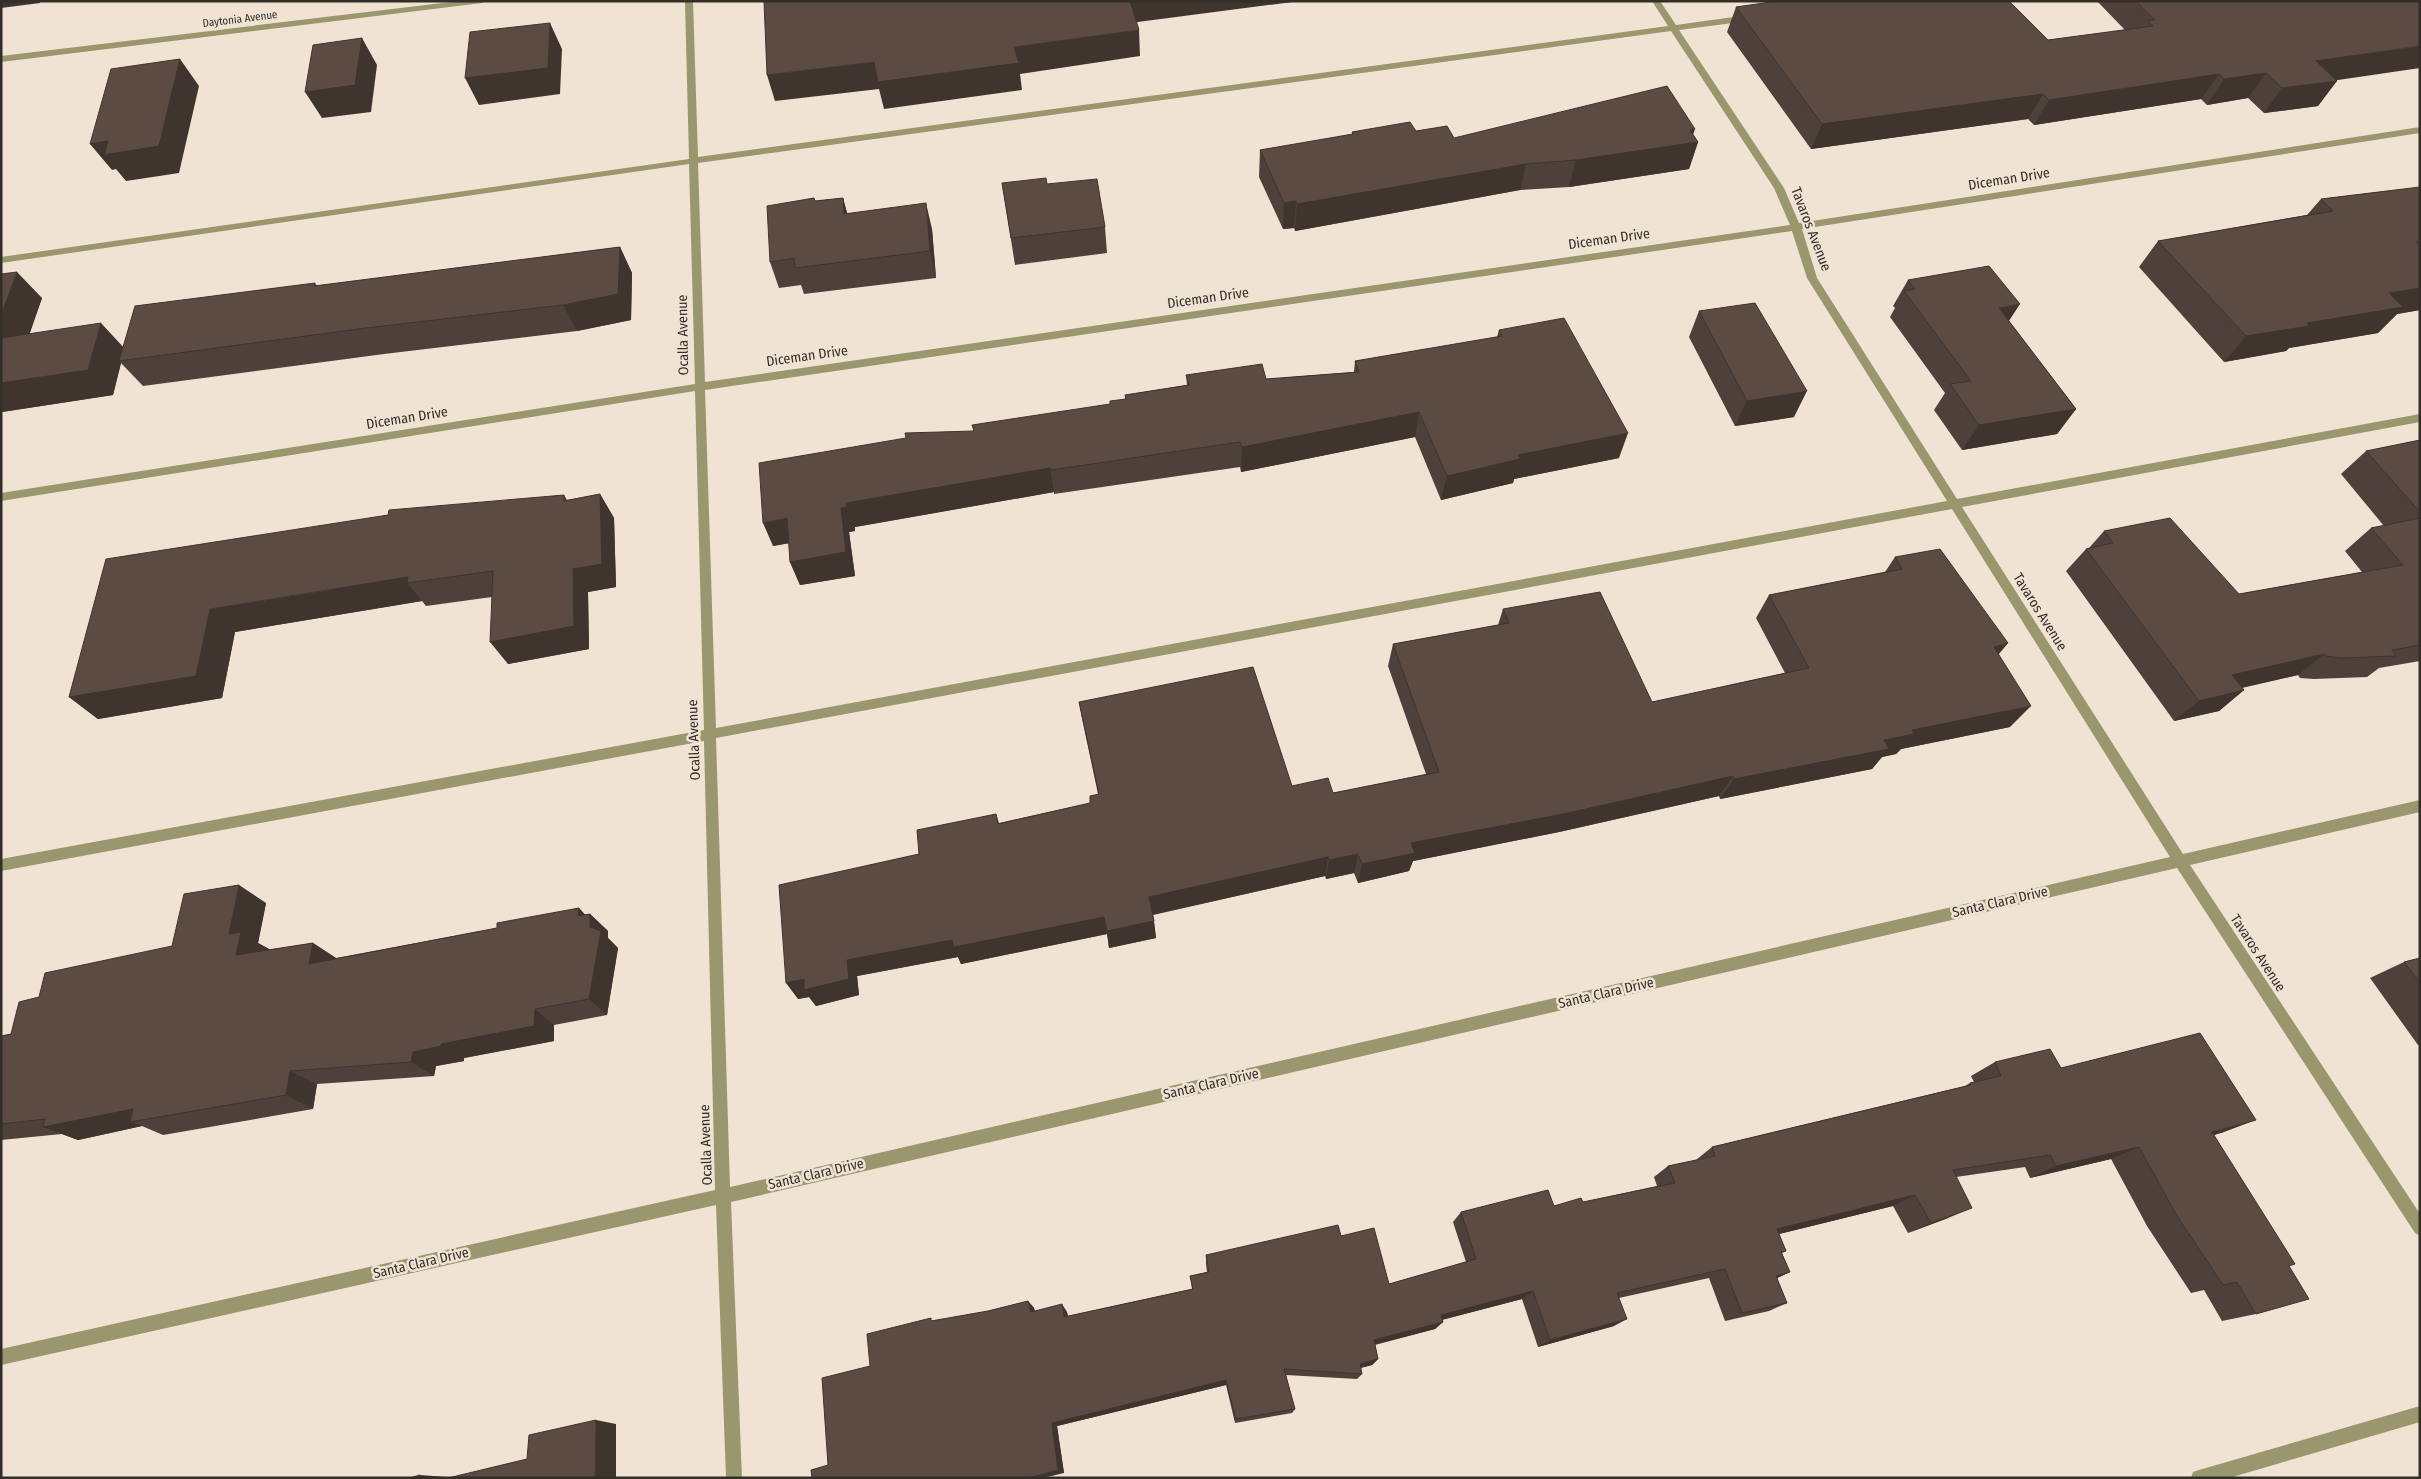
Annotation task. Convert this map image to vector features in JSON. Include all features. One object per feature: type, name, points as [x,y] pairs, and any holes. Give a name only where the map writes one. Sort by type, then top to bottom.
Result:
[{"type":"street","name":"Daytonia Avenue","points":[[1,58],[482,1]]},
{"type":"street","name":"Ocalla Avenue","points":[[689,1],[723,1196],[734,1478]]},
{"type":"street","name":"Tavaros Avenue","points":[[1656,1],[1675,27],[1779,188],[1796,227],[1812,278],[2180,861],[2420,1228]]},
{"type":"street","points":[[1,260],[693,161],[1762,16]]},
{"type":"street","name":"Diceman Drive","points":[[1,497],[699,388],[1796,227],[2420,130]]},
{"type":"street","points":[[1,865],[2420,418]]},
{"type":"street","name":"Santa Clara Drive","points":[[1,1357],[723,1196],[2420,806]]},
{"type":"street","points":[[2199,1478],[2420,1414]]},
{"type":"building","points":[[764,1],[1130,1],[1139,30],[1014,47],[1019,63],[878,82],[874,62],[767,75]]},
{"type":"building","points":[[1778,1],[2009,1],[2048,40],[2153,26],[2148,21],[2155,20],[2136,1],[2420,1],[2420,46],[2316,61],[2337,81],[2282,88],[2266,73],[2224,79],[2219,74],[2049,100],[2043,94],[1822,124],[1736,7]]},
{"type":"building","points":[[550,23],[548,68],[465,78],[470,32]]},
{"type":"building","points":[[362,38],[355,85],[305,92],[313,45]]},
{"type":"building","points":[[180,59],[159,146],[104,155],[108,141],[90,144],[111,69]]},
{"type":"building","points":[[1667,86],[1695,129],[1690,130],[1698,142],[1576,160],[1526,164],[1297,204],[1296,201],[1284,203],[1260,150],[1410,122],[1416,131],[1447,126],[1454,138]]},
{"type":"building","points":[[1046,178],[1047,184],[1097,179],[1105,227],[1011,238],[1002,183]]},
{"type":"building","points":[[2420,187],[2420,242],[2416,242],[2420,246],[2420,288],[2389,293],[2403,307],[2307,323],[2309,326],[2246,336],[2158,241],[2333,211],[2321,199]]},
{"type":"building","points":[[814,198],[815,201],[843,198],[844,214],[926,203],[930,251],[795,268],[794,258],[770,262],[767,206]]},
{"type":"building","points":[[620,247],[618,294],[563,305],[366,328],[119,361],[135,306],[315,283],[314,286]]},
{"type":"building","points":[[1989,266],[2020,304],[1999,308],[2076,409],[1979,425],[1950,384],[1971,381],[1904,291],[1915,289],[1908,280]]},
{"type":"building","points":[[17,272],[1,316],[1,274]]},
{"type":"building","points":[[1755,303],[1807,391],[1747,401],[1699,311]]},
{"type":"building","points":[[1564,318],[1628,433],[1518,455],[1520,459],[1447,476],[1419,412],[1242,447],[1240,442],[1051,470],[1050,468],[846,503],[847,507],[841,508],[846,552],[790,562],[787,518],[763,523],[759,463],[906,438],[905,433],[974,431],[972,425],[1110,404],[1110,401],[1126,399],[1125,395],[1189,385],[1186,375],[1262,364],[1266,379],[1359,372],[1355,361],[1502,336],[1499,330]]},
{"type":"building","points":[[101,323],[88,370],[1,383],[1,338]]},
{"type":"building","points":[[2420,440],[2420,512],[2366,451]]},
{"type":"building","points":[[600,494],[602,564],[573,569],[574,626],[490,642],[493,571],[407,583],[408,577],[210,609],[196,676],[69,697],[106,559],[388,515],[389,510],[564,495],[564,501]]},
{"type":"building","points":[[2170,518],[2239,594],[2403,565],[2371,528],[2420,518],[2420,645],[2392,650],[2396,656],[2341,658],[2324,654],[2232,675],[2244,690],[2199,701],[2086,549],[2113,543],[2104,531]]},
{"type":"building","points":[[1940,549],[2008,643],[1994,647],[2031,706],[1912,730],[1914,734],[1884,740],[1889,749],[1734,779],[1733,776],[1568,813],[1411,843],[1415,853],[1362,864],[1358,854],[1329,860],[1328,857],[1149,897],[1154,921],[1107,931],[1104,917],[954,947],[952,940],[847,960],[849,979],[804,990],[804,979],[786,983],[779,885],[919,854],[917,830],[996,814],[998,824],[1090,803],[1090,796],[1099,794],[1079,702],[1253,667],[1292,786],[1328,778],[1333,793],[1439,772],[1393,644],[1509,623],[1503,609],[1600,592],[1652,702],[1809,668],[1769,595],[1902,569],[1895,557]]},
{"type":"building","points":[[239,885],[229,934],[241,932],[236,955],[313,943],[309,964],[497,928],[497,923],[579,908],[578,916],[590,914],[590,927],[601,931],[589,999],[535,1009],[534,1026],[441,1044],[441,1046],[413,1052],[411,1062],[290,1071],[286,1095],[130,1122],[133,1109],[43,1127],[45,1119],[1,1124],[1,1036],[11,1034],[19,1002],[39,997],[45,973],[172,946],[184,894]]},
{"type":"building","points":[[2420,958],[2420,983],[2404,962]]},
{"type":"building","points":[[2200,1033],[2256,1120],[2212,1132],[2295,1264],[2289,1266],[2309,1299],[2256,1314],[2237,1282],[2223,1285],[2177,1216],[2139,1147],[2056,1166],[2050,1155],[1953,1170],[1972,1208],[1931,1223],[1915,1195],[1777,1229],[1786,1251],[1781,1252],[1790,1272],[1776,1276],[1787,1303],[1742,1313],[1725,1269],[1617,1293],[1627,1319],[1550,1340],[1533,1291],[1441,1315],[1443,1322],[1374,1340],[1378,1359],[1360,1364],[1362,1374],[1284,1369],[1295,1409],[1236,1419],[1226,1380],[1052,1423],[1058,1470],[1029,1478],[812,1478],[811,1470],[828,1465],[822,1378],[870,1366],[867,1334],[931,1318],[931,1321],[988,1311],[1028,1301],[1031,1312],[1062,1304],[1064,1317],[1193,1289],[1190,1276],[1209,1272],[1206,1255],[1338,1225],[1341,1236],[1374,1228],[1389,1284],[1476,1259],[1461,1212],[1548,1190],[1554,1206],[1581,1198],[1583,1202],[1675,1183],[1668,1166],[1715,1156],[1712,1147],[1971,1085],[1970,1083],[2001,1076],[1995,1062],[2050,1049],[2061,1068]]},
{"type":"building","points":[[596,1420],[595,1478],[448,1478],[527,1459],[529,1435]]},
{"type":"building","points":[[420,1475],[420,1478],[409,1478]]}]
